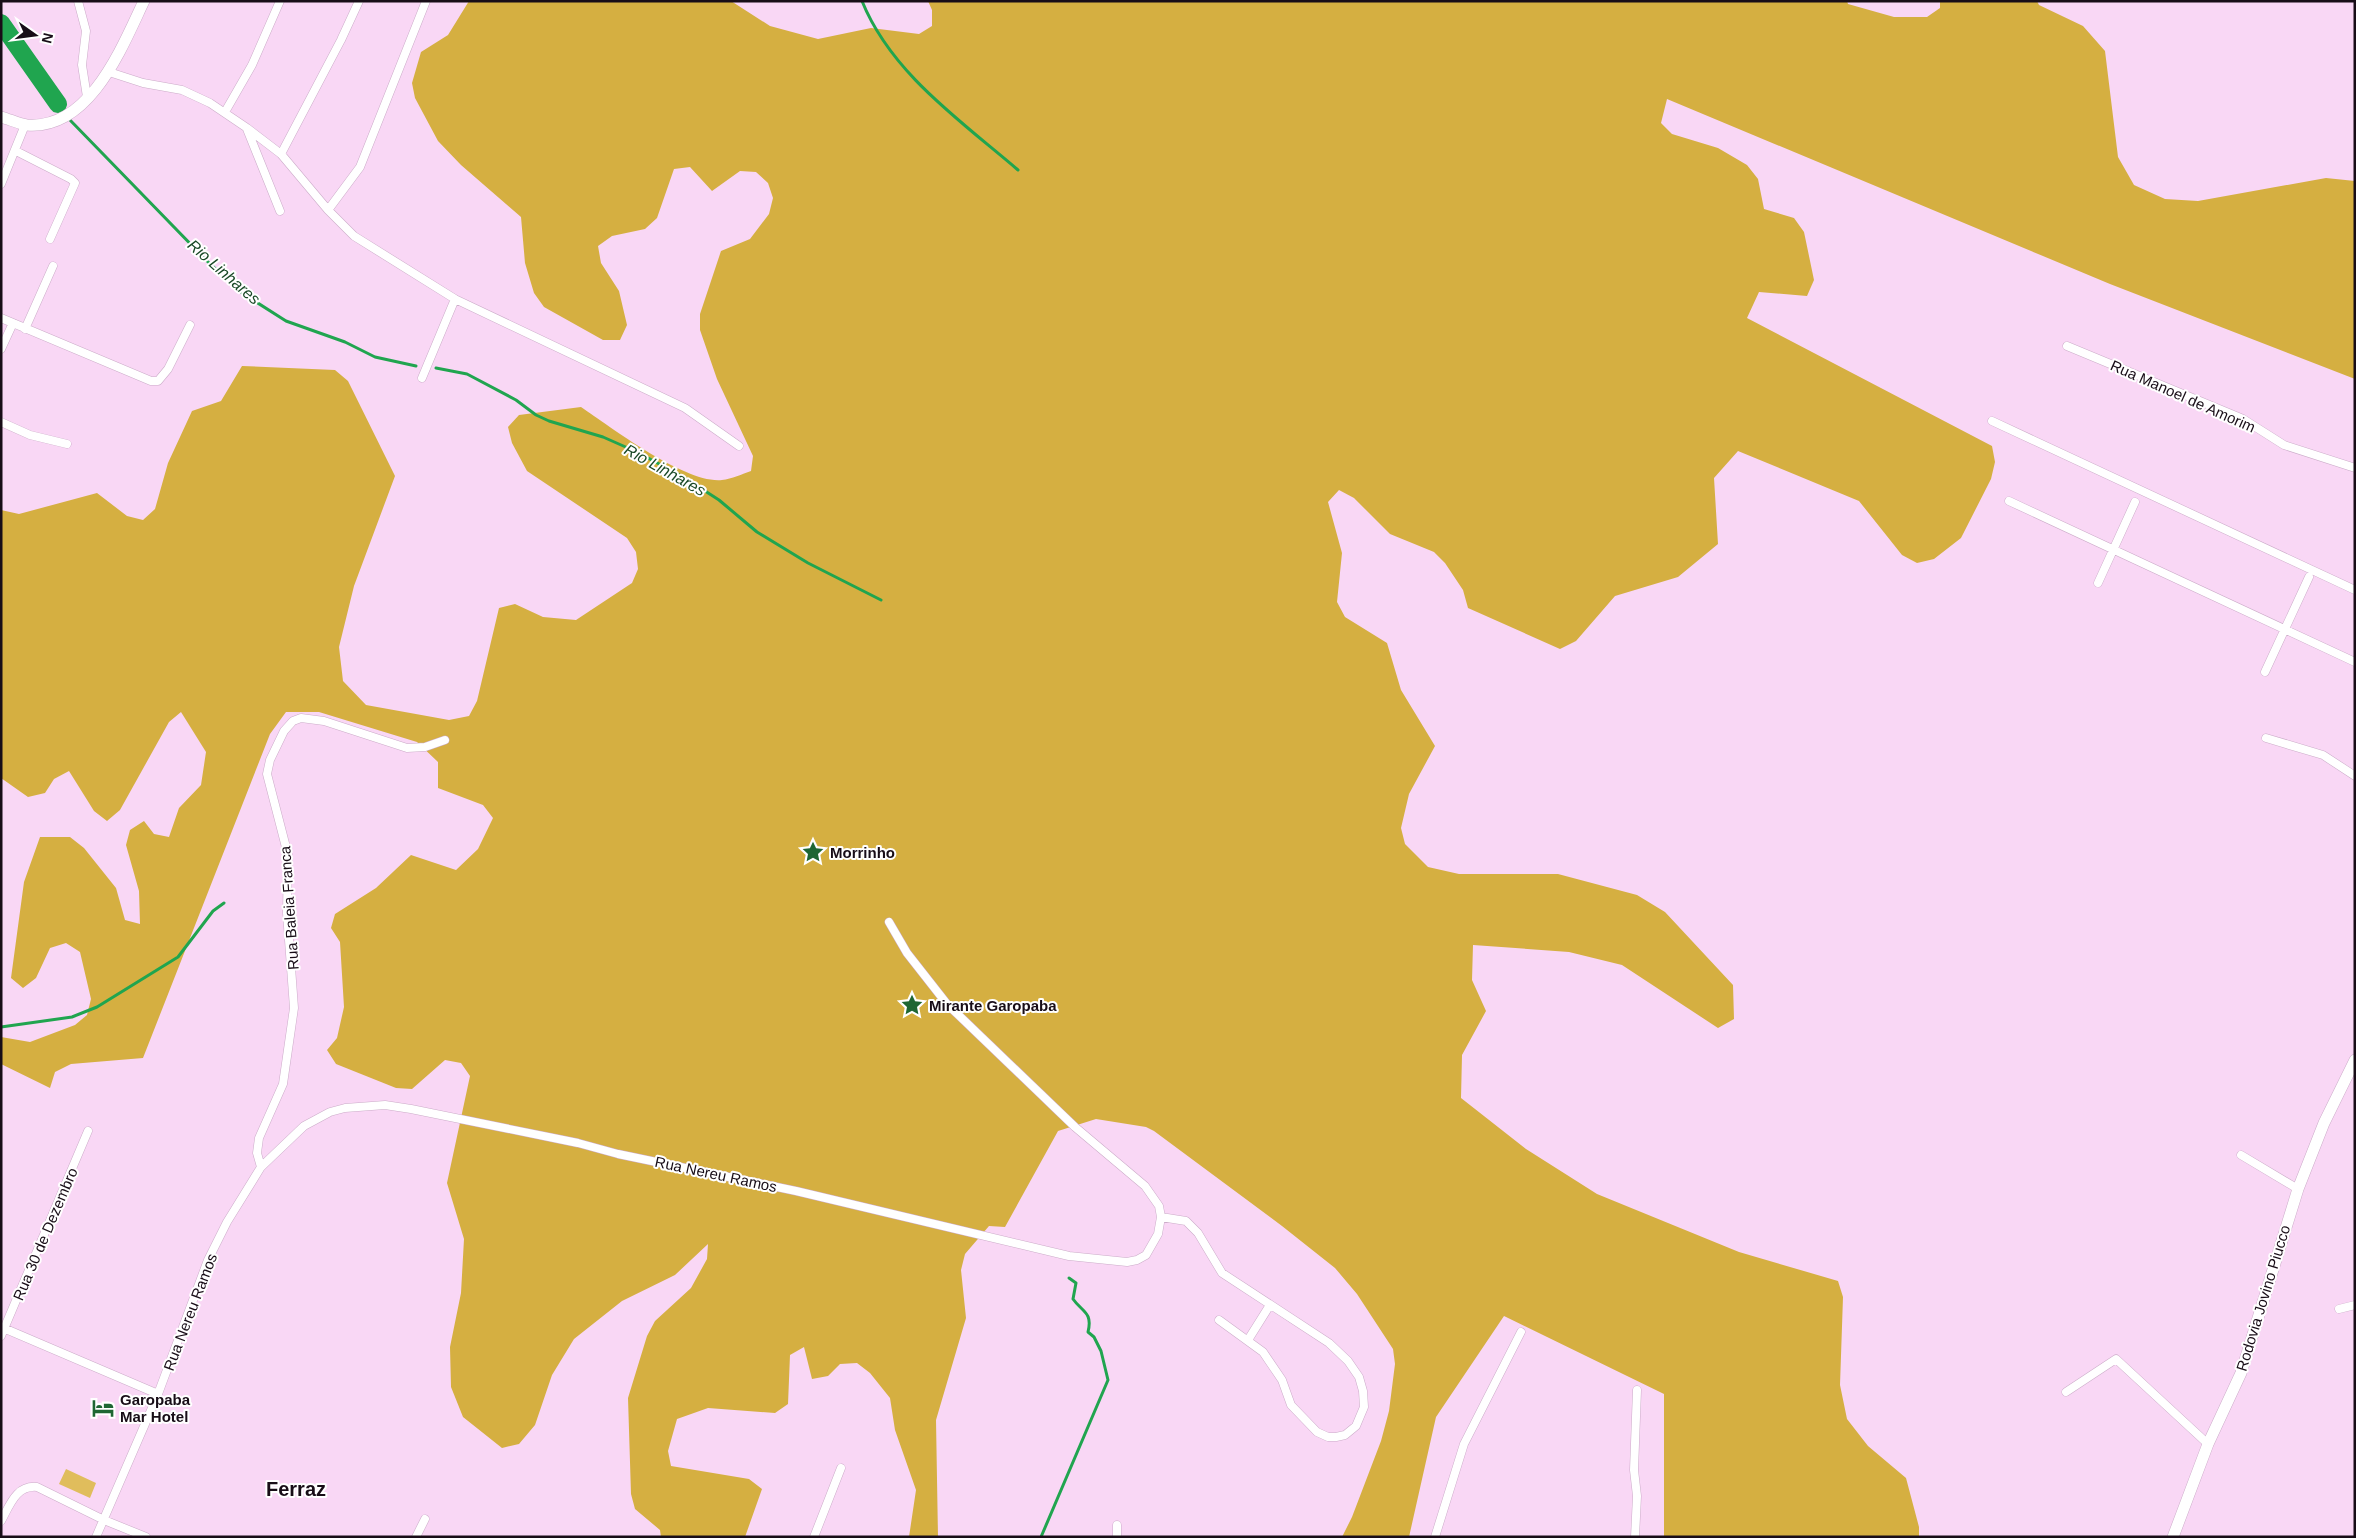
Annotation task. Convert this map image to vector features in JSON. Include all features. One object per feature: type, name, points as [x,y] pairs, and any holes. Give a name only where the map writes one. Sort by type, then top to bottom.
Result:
[{"type":"main road","points":[[1,117],[25,125],[45,124],[73,109],[87,98],[109,72],[144,1]]},
{"type":"main road","name":"Rodovia Jovino Piucco","points":[[2173,1537],[2208,1444],[2228,1402],[2247,1354],[2278,1248],[2298,1189],[2324,1123],[2355,1060]]},
{"type":"street","points":[[78,1],[86,31],[82,65],[87,98]]},
{"type":"street","points":[[225,112],[252,65],[280,1]]},
{"type":"street","points":[[281,154],[341,40],[358,1]]},
{"type":"street","points":[[328,210],[360,167],[426,1]]},
{"type":"street","points":[[109,72],[143,83],[182,90],[225,112],[281,154],[328,210],[354,236],[455,299],[685,408],[739,446]]},
{"type":"street","points":[[1,184],[25,125]]},
{"type":"street","points":[[246,128],[280,211]]},
{"type":"street","points":[[16,151],[71,179],[75,184],[50,239]]},
{"type":"street","points":[[25,328],[53,266]]},
{"type":"street","points":[[422,378],[455,299]]},
{"type":"street","points":[[1,318],[150,381],[158,381],[168,369],[190,325]]},
{"type":"street","points":[[1,349],[13,323]]},
{"type":"street","name":"Rua Manoel de Amorim","points":[[2067,346],[2243,419],[2284,444],[2355,468]]},
{"type":"street","points":[[1992,421],[2355,590]]},
{"type":"street","points":[[1,422],[30,435],[67,444]]},
{"type":"street","points":[[2009,501],[2355,662]]},
{"type":"street","points":[[2098,583],[2135,502]]},
{"type":"street","points":[[2265,672],[2309,577]]},
{"type":"street","name":"Rua Baleia Franca","points":[[260,1167],[258,1153],[259,1138],[283,1084],[294,1008],[287,913],[288,855],[267,774],[270,760],[284,730],[293,721],[301,718],[324,721],[407,748],[425,748],[445,740]]},
{"type":"street","points":[[2266,738],[2323,755],[2355,776]]},
{"type":"street","points":[[890,922],[907,953],[947,1004],[1075,1127],[1145,1186],[1159,1206],[1162,1217],[1186,1221],[1198,1233],[1222,1273],[1328,1343],[1348,1361],[1359,1377],[1363,1391],[1364,1407],[1356,1426],[1345,1435],[1336,1437],[1318,1432],[1291,1405],[1274,1365],[1263,1352],[1219,1320]]},
{"type":"street","name":"Rua Nereu Ramos","points":[[96,1537],[158,1394],[208,1260],[227,1222],[260,1167],[293,1135],[315,1119],[345,1108],[385,1105],[578,1143],[618,1154],[796,1191],[1069,1256],[1127,1262],[1137,1260],[1146,1255],[1152,1247],[1162,1217]]},
{"type":"street","name":"Rua 30 de Dezembro","points":[[1,1336],[3,1327],[88,1131]]},
{"type":"street","points":[[2241,1155],[2298,1189]]},
{"type":"street","points":[[1248,1340],[1270,1305]]},
{"type":"street","points":[[2339,1309],[2355,1305]]},
{"type":"street","points":[[3,1327],[158,1394]]},
{"type":"street","points":[[1436,1537],[1464,1444],[1521,1332]]},
{"type":"street","points":[[2066,1392],[2116,1359],[2208,1444]]},
{"type":"street","points":[[1635,1537],[1636,1496],[1634,1470],[1637,1390]]},
{"type":"street","points":[[814,1537],[841,1468]]},
{"type":"street","points":[[1,1521],[20,1490],[28,1486],[37,1487],[104,1520],[146,1537]]},
{"type":"street","points":[[416,1537],[425,1519]]},
{"type":"street","points":[[1117,1537],[1118,1525]]},
{"type":"shaded area","points":[[469,1],[731,1],[770,26],[818,39],[871,28],[919,34],[932,26],[932,10],[928,1],[1847,1],[1848,4],[1894,17],[1927,17],[1940,8],[1940,1],[2037,1],[2039,5],[2083,26],[2105,51],[2118,157],[2134,185],[2165,199],[2198,201],[2326,178],[2355,181],[2355,379],[2110,284],[1667,99],[1661,123],[1672,134],[1718,148],[1747,165],[1758,179],[1764,209],[1794,218],[1804,232],[1814,280],[1807,296],[1759,292],[1747,318],[1992,446],[1995,462],[1991,479],[1961,538],[1934,559],[1917,563],[1902,555],[1859,501],[1738,451],[1714,478],[1718,544],[1678,577],[1615,596],[1576,641],[1560,649],[1468,608],[1463,590],[1445,563],[1434,552],[1390,534],[1354,498],[1339,490],[1328,502],[1342,553],[1337,602],[1345,617],[1387,643],[1401,690],[1435,746],[1409,794],[1401,828],[1405,844],[1428,867],[1459,874],[1558,874],[1637,895],[1665,912],[1733,985],[1734,1019],[1718,1028],[1622,965],[1569,952],[1473,945],[1472,980],[1486,1011],[1462,1055],[1461,1098],[1526,1149],[1597,1194],[1739,1252],[1838,1281],[1843,1297],[1840,1385],[1847,1419],[1868,1446],[1906,1478],[1919,1527],[1919,1537],[1664,1537],[1664,1394],[1504,1316],[1436,1417],[1409,1537],[1342,1537],[1352,1517],[1381,1441],[1389,1411],[1395,1364],[1393,1349],[1357,1294],[1335,1268],[1282,1226],[1154,1131],[1146,1127],[1096,1119],[1058,1131],[1005,1227],[989,1226],[965,1254],[961,1270],[966,1318],[936,1420],[938,1537],[909,1537],[916,1490],[895,1430],[890,1398],[870,1373],[857,1363],[840,1364],[828,1376],[812,1379],[804,1347],[790,1355],[788,1404],[775,1413],[708,1408],[677,1419],[668,1451],[671,1466],[749,1479],[762,1489],[745,1537],[661,1537],[660,1530],[635,1509],[631,1494],[628,1398],[647,1336],[655,1321],[691,1288],[707,1259],[708,1244],[675,1275],[622,1301],[574,1339],[552,1375],[535,1425],[519,1444],[502,1448],[463,1417],[451,1387],[450,1347],[461,1293],[464,1239],[447,1183],[470,1076],[461,1063],[445,1060],[412,1089],[396,1088],[336,1064],[327,1050],[337,1038],[344,1007],[340,942],[331,928],[335,914],[376,888],[411,855],[456,870],[478,849],[493,818],[483,805],[438,788],[438,762],[417,742],[319,712],[286,712],[270,734],[143,1058],[71,1064],[55,1072],[50,1088],[1,1064],[1,1037],[30,1042],[75,1025],[87,1015],[91,999],[80,952],[66,943],[50,948],[36,978],[23,988],[11,978],[24,882],[40,837],[70,837],[84,848],[116,888],[125,920],[140,924],[139,891],[126,845],[130,830],[144,821],[154,834],[169,837],[179,808],[201,785],[206,752],[181,712],[169,722],[120,810],[107,821],[94,811],[69,771],[54,779],[45,793],[28,797],[1,778],[1,510],[19,514],[97,493],[127,516],[143,520],[155,509],[168,463],[192,411],[221,401],[242,366],[335,370],[348,381],[395,476],[354,586],[339,647],[343,681],[366,705],[449,720],[469,716],[477,701],[499,608],[515,604],[543,617],[576,620],[632,583],[638,569],[636,552],[627,538],[527,471],[512,443],[508,427],[519,415],[581,407],[650,453],[689,473],[707,479],[722,480],[751,471],[753,456],[717,379],[700,330],[700,314],[721,251],[750,239],[769,214],[773,198],[768,183],[756,172],[740,171],[712,191],[690,167],[674,169],[657,218],[645,229],[612,236],[598,246],[601,263],[619,291],[627,325],[620,340],[603,340],[544,307],[534,293],[525,263],[521,217],[461,165],[438,141],[415,98],[412,83],[421,52],[448,35]]},
{"type":"shaded area","points":[[66,1469],[96,1483],[90,1498],[59,1484]]},
{"type":"waterway","points":[[862,1],[875,27],[909,73],[951,114],[1018,170]]},
{"type":"waterway","name":"Rio Linhares","points":[[1,23],[58,104]]},
{"type":"waterway","name":"Rio Linhares","points":[[69,119],[207,261],[242,293],[286,321],[345,342],[375,357],[416,366]]},
{"type":"waterway","name":"Rio Linhares","points":[[436,368],[467,374],[516,400],[536,415],[549,421],[603,437],[637,452],[685,478],[719,500],[757,532],[808,563],[881,600]]},
{"type":"waterway","points":[[1,1027],[72,1017],[97,1007],[178,957],[213,911],[224,903]]},
{"type":"waterway","points":[[1041,1537],[1108,1380],[1101,1351],[1094,1337],[1088,1332],[1088,1316],[1073,1299],[1076,1283],[1069,1278]]},
{"type":"place","name":"Morrinho","points":[[813,852]]},
{"type":"place","name":"Mirante Garopaba","points":[[912,1005]]},
{"type":"place","name":"Garopaba Mar Hotel","points":[[103,1408]]},
{"type":"district","name":"Ferraz","points":[[296,1489]]}]
